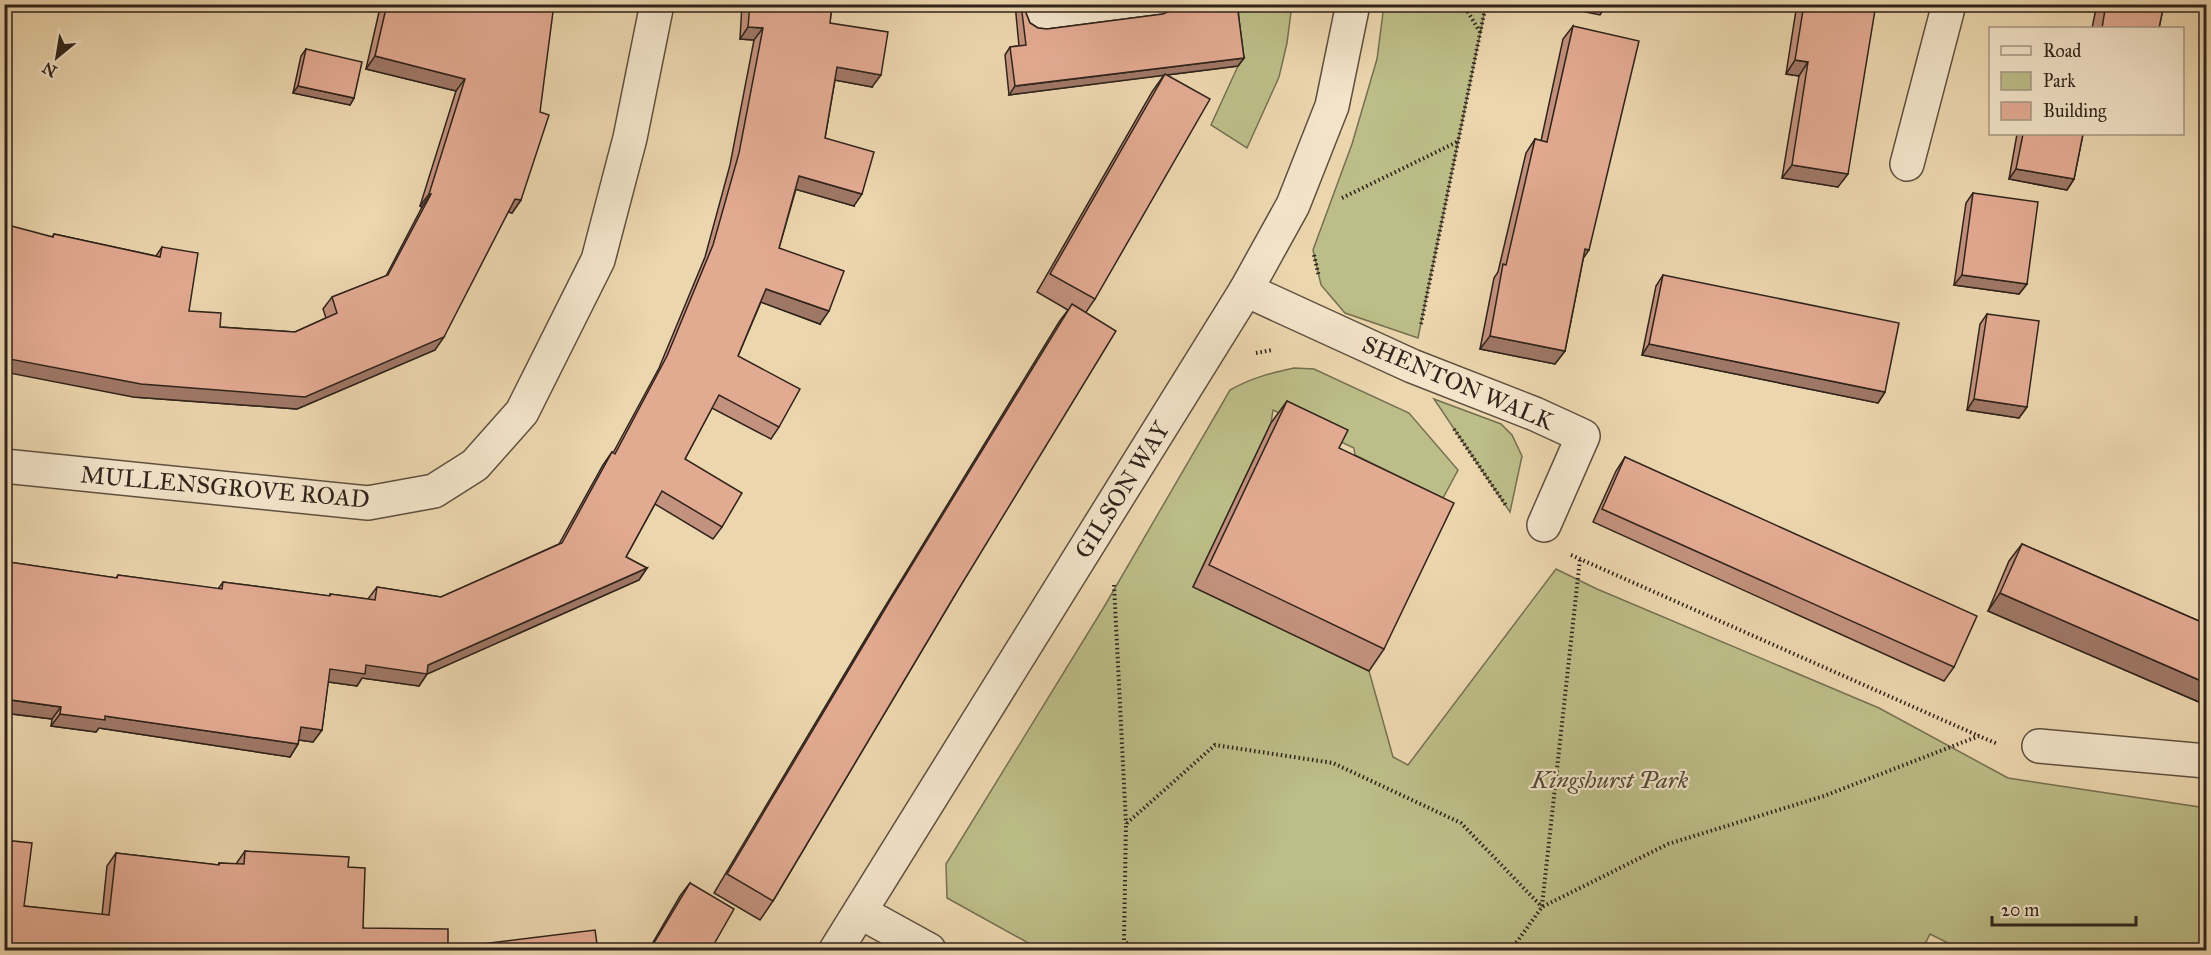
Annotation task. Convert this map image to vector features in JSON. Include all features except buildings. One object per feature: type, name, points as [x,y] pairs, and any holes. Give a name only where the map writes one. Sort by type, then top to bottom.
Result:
[{"type":"street","name":"MULLENSGROVE ROAD","points":[[4,466],[368,503],[434,491],[475,465],[522,412],[598,260],[630,138],[657,4]]},
{"type":"street","points":[[1039,19],[1154,4]]},
{"type":"street","name":"GILSON WAY","points":[[836,951],[1245,290],[1293,205],[1332,106],[1353,4]]},
{"type":"street","points":[[1907,164],[1949,4]]},
{"type":"street","name":"SHENTON WALK","points":[[1245,290],[1412,366],[1535,414],[1583,436],[1544,525]]},
{"type":"street","points":[[2039,746],[2206,761]]},
{"type":"street","points":[[860,912],[929,951]]},
{"type":"path","points":[[1463,4],[1481,32]]},
{"type":"path","points":[[1412,366],[1486,4]]},
{"type":"path","points":[[1340,199],[1459,141]]},
{"type":"path","points":[[1312,250],[1321,285]]},
{"type":"path","points":[[1252,354],[1273,350]]},
{"type":"path","points":[[1453,427],[1510,512]]},
{"type":"path","points":[[1570,554],[2013,750],[2039,746]]},
{"type":"path","points":[[1542,907],[1580,559]]},
{"type":"path","points":[[1114,581],[1126,824],[1124,940],[1133,951]]},
{"type":"path","points":[[1511,951],[1542,907],[1668,844],[1824,796],[1979,736]]},
{"type":"path","points":[[1126,824],[1215,745],[1333,763],[1461,823],[1542,907]]},
{"type":"green space","points":[[1384,5],[1486,5],[1418,338],[1345,313],[1321,285],[1313,250],[1352,144],[1377,59]]},
{"type":"green space","points":[[1242,7],[1291,12],[1279,77],[1247,148],[1211,125],[1238,66],[1233,26]]},
{"type":"green space","name":"Kingshurst Park","points":[[1294,368],[1314,369],[1409,413],[1458,470],[1443,498],[1355,455],[1354,448],[1273,410],[1271,423],[1193,587],[1369,671],[1393,757],[1408,765],[1556,569],[1597,589],[1879,708],[2008,778],[2206,808],[2206,950],[1962,950],[1930,934],[1922,950],[1041,950],[947,898],[946,864],[1104,607],[1230,390],[1261,376]]},
{"type":"green space","points":[[1434,399],[1501,424],[1512,435],[1522,456],[1510,512]]}]
